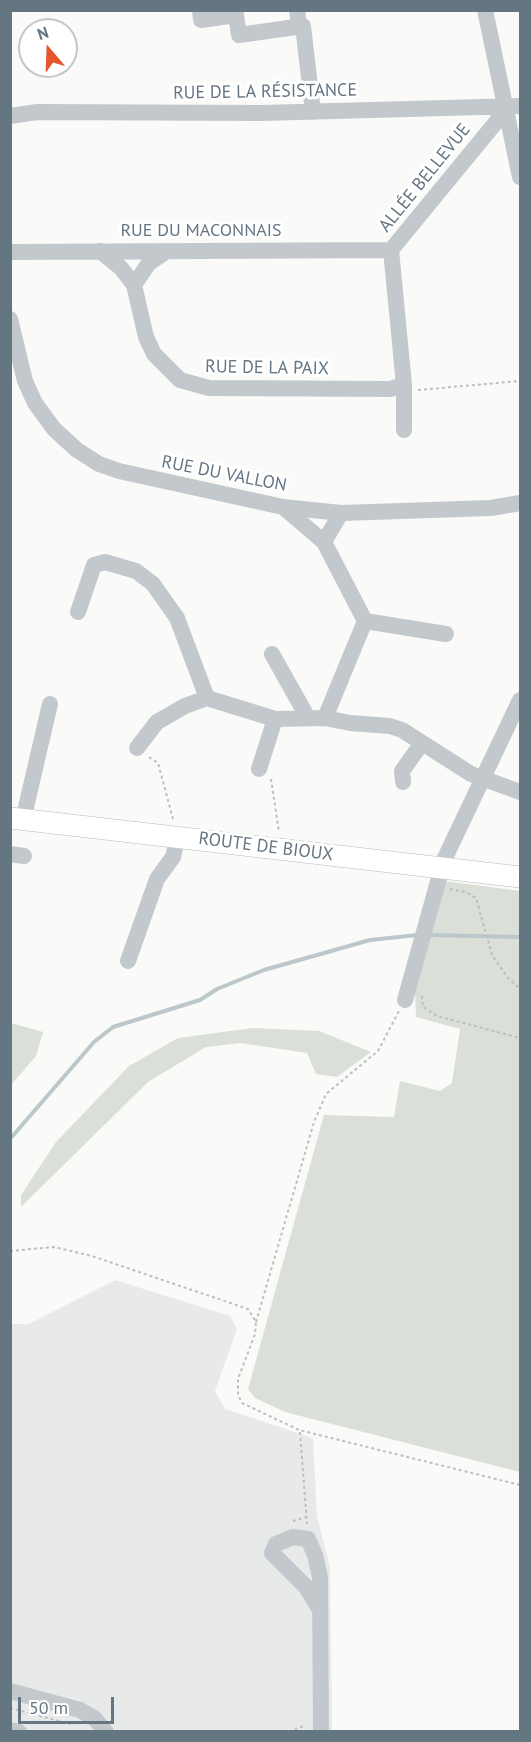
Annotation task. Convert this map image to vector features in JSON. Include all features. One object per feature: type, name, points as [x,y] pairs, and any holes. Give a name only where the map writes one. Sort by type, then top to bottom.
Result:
[{"type":"main road","name":"ROUTE DE BIOUX","points":[[17,819],[279,848],[439,877],[520,877]]},
{"type":"street","points":[[200,10],[201,20],[236,15],[239,35],[298,18],[303,26],[314,112]]},
{"type":"street","points":[[485,10],[512,106],[520,177]]},
{"type":"street","name":"RUE DE LA RÉSISTANCE","points":[[10,116],[37,112],[314,112],[512,106]]},
{"type":"street","name":"ALLÉE BELLEVUE","points":[[404,430],[404,385],[391,250],[497,121],[512,106]]},
{"type":"street","name":"RUE DU MACONNAIS","points":[[10,252],[391,250]]},
{"type":"street","name":"RUE DE LA PAIX","points":[[100,251],[121,268],[134,285],[146,337],[154,354],[180,380],[196,387],[390,389],[404,385]]},
{"type":"street","points":[[134,285],[149,264],[167,251]]},
{"type":"street","name":"RUE DU VALLON","points":[[10,319],[25,381],[35,403],[54,429],[77,450],[99,464],[138,477],[283,507],[341,513],[491,508],[520,503]]},
{"type":"street","points":[[283,507],[324,542],[365,621]]},
{"type":"street","points":[[324,542],[341,513]]},
{"type":"street","points":[[78,612],[94,565],[105,562],[136,571],[153,584],[177,618],[207,698]]},
{"type":"street","points":[[365,621],[446,634]]},
{"type":"street","points":[[316,718],[365,621]]},
{"type":"street","points":[[272,654],[316,718]]},
{"type":"street","points":[[137,748],[157,723],[177,710],[207,698],[275,719],[316,718],[390,726],[402,730],[484,781],[520,792]]},
{"type":"street","points":[[17,819],[50,704]]},
{"type":"street","points":[[405,1000],[439,877],[519,709]]},
{"type":"street","points":[[259,769],[275,719]]},
{"type":"street","points":[[402,782],[402,771],[422,743]]},
{"type":"street","points":[[128,961],[157,879],[173,857],[178,836]]},
{"type":"street","points":[[315,1728],[320,1577],[315,1555],[308,1539],[293,1537],[276,1544],[272,1553],[306,1587],[318,1607]]},
{"type":"street","points":[[10,1691],[80,1710],[94,1718],[106,1731]]},
{"type":"street","points":[[10,1730],[19,1731]]},
{"type":"path","points":[[404,385],[420,390],[520,381]]},
{"type":"path","points":[[137,748],[158,763],[178,836]]},
{"type":"path","points":[[259,769],[272,780],[279,848]]},
{"type":"path","points":[[439,877],[476,898],[492,955],[508,978],[520,989]]},
{"type":"path","points":[[414,974],[423,1007],[427,1012],[520,1038]]},
{"type":"path","points":[[405,1000],[378,1051],[326,1094],[314,1122],[256,1322],[255,1334],[238,1379],[238,1395],[242,1403],[299,1430],[520,1485]]},
{"type":"path","points":[[10,1251],[54,1246],[92,1256],[248,1309],[256,1322]]},
{"type":"path","points":[[299,1430],[308,1539]]},
{"type":"path","points":[[10,1708],[82,1729]]},
{"type":"path","points":[[289,1731],[315,1728]]},
{"type":"path","points":[[309,1731],[315,1728]]},
{"type":"shaded area","points":[[445,881],[520,891],[520,1472],[285,1412],[255,1398],[248,1389],[324,1115],[394,1117],[400,1081],[440,1091],[452,1083],[460,1029],[416,1017],[415,992]]},
{"type":"shaded area","points":[[11,1023],[43,1032],[36,1056],[11,1085]]},
{"type":"shaded area","points":[[253,1028],[319,1031],[371,1052],[337,1077],[316,1074],[307,1053],[241,1043],[206,1047],[148,1082],[21,1207],[21,1195],[56,1142],[129,1066],[178,1038]]},
{"type":"shaded area","points":[[115,1280],[230,1316],[237,1329],[215,1391],[225,1409],[313,1438],[317,1516],[330,1567],[332,1731],[11,1732],[11,1324],[29,1324]]},
{"type":"waterway","points":[[10,1139],[94,1042],[113,1027],[200,1000],[217,989],[264,970],[370,940],[418,935]]},
{"type":"waterway","points":[[429,935],[520,937]]}]
